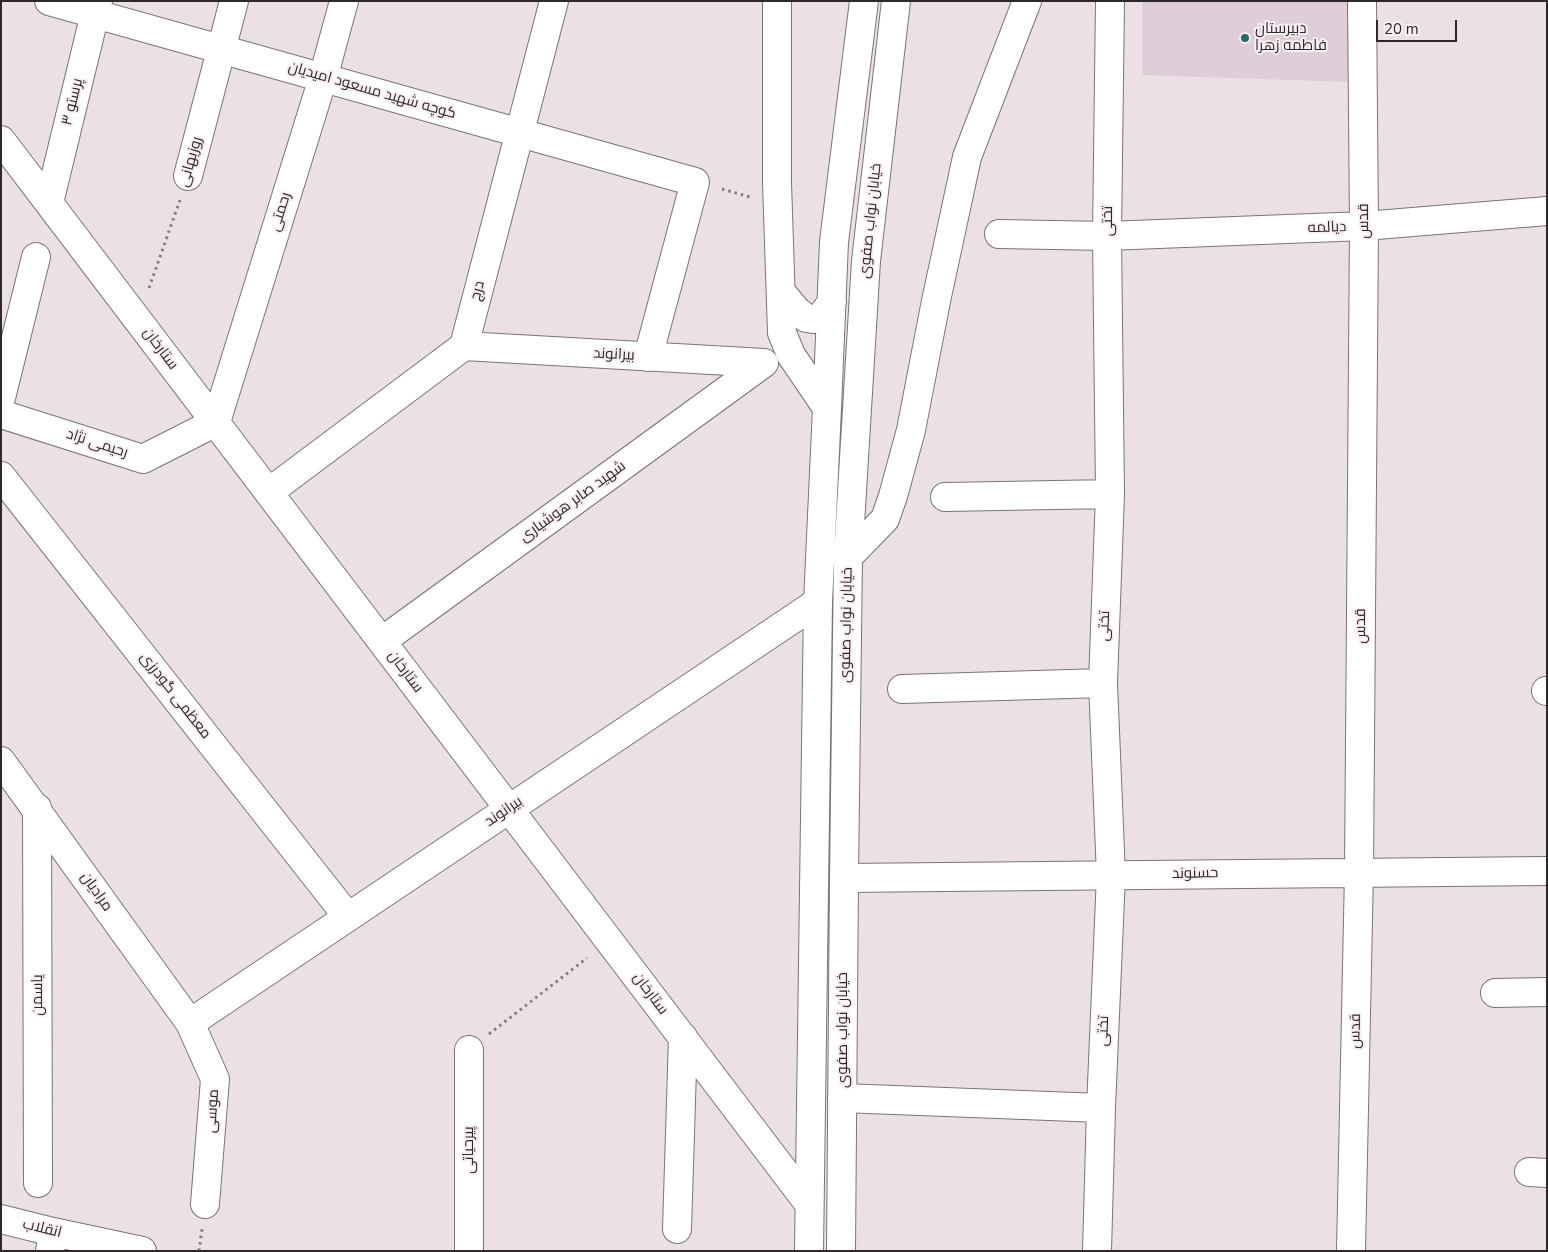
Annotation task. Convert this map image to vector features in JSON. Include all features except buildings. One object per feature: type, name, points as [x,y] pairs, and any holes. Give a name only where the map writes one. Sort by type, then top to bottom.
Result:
[{"type":"street","name":"کوچه شهید مسعود امیدیان","points":[[49,1],[96,8],[221,49],[695,182]]},
{"type":"street","name":"روزبهانی","points":[[188,176],[234,1]]},
{"type":"street","name":"رحمتی","points":[[216,422],[323,78],[344,1]]},
{"type":"street","name":"درج","points":[[464,346],[554,1]]},
{"type":"street","points":[[777,1],[777,204],[782,333],[791,355],[827,408]]},
{"type":"street","name":"خیابان نواب صفوی","points":[[809,1251],[818,602],[834,242],[864,1]]},
{"type":"street","name":"خیابان نواب صفوی","points":[[841,1251],[848,557],[866,262],[896,1]]},
{"type":"street","points":[[848,557],[885,519],[893,496],[911,430],[936,300],[967,157],[1027,1]]},
{"type":"street","name":"تختی","points":[[1097,1251],[1111,875],[1103,683],[1110,494],[1107,236],[1110,1]]},
{"type":"street","name":"قدس","points":[[1351,1251],[1359,872],[1364,226],[1362,1]]},
{"type":"street","name":"پرستو ۳","points":[[49,203],[96,8]]},
{"type":"street","name":"ستارخان","points":[[1,140],[809,1204]]},
{"type":"street","points":[[648,357],[695,182]]},
{"type":"street","name":"دیالمه","points":[[999,234],[1107,236],[1364,226],[1547,212]]},
{"type":"street","points":[[1,398],[36,257]]},
{"type":"street","points":[[781,292],[797,311],[806,318],[820,318],[832,302]]},
{"type":"street","points":[[269,492],[464,346]]},
{"type":"street","name":"بیرانوند","points":[[464,346],[764,363]]},
{"type":"street","name":"شهید صابر هوشیاری","points":[[382,642],[764,363]]},
{"type":"street","name":"رحیمی نژاد","points":[[1,414],[143,458],[216,422]]},
{"type":"street","name":"معظمی گودرزی","points":[[3,481],[348,917]]},
{"type":"street","points":[[946,497],[1110,494]]},
{"type":"street","name":"بیرانوند","points":[[190,1023],[818,602]]},
{"type":"street","points":[[902,689],[1103,683]]},
{"type":"street","name":"مرادیان","points":[[1,761],[37,808],[190,1023]]},
{"type":"street","name":"یاسمن","points":[[37,808],[38,1182]]},
{"type":"street","name":"حسنوند","points":[[844,878],[1547,871]]},
{"type":"street","points":[[1495,993],[1547,992]]},
{"type":"street","name":"موسی","points":[[190,1023],[214,1079],[206,1204]]},
{"type":"street","points":[[677,1229],[683,1037]]},
{"type":"street","name":"پیرحیاتی","points":[[469,1050],[469,1251]]},
{"type":"street","points":[[842,1098],[1101,1108]]},
{"type":"street","name":"انقلاب","points":[[1,1219],[52,1242],[142,1251]]},
{"type":"path","name":"روزبهانی","points":[[138,320],[188,176]]},
{"type":"path","points":[[695,182],[777,204]]},
{"type":"path","points":[[469,1050],[609,940]]},
{"type":"shaded area","name":"دبیرستان فاطمه زهرا","points":[[1142,1],[1349,1],[1348,82],[1142,75]]},
{"type":"place","name":"دبیرستان فاطمه زهرا","points":[[1245,38]]}]
